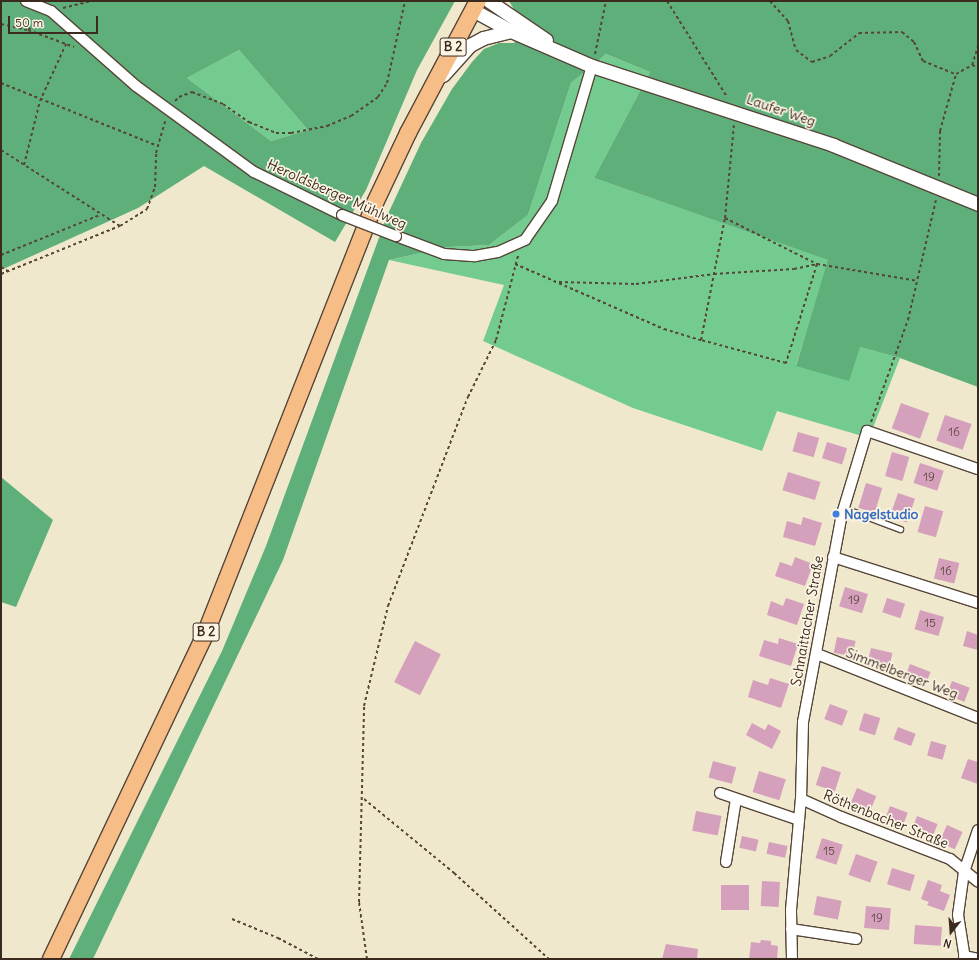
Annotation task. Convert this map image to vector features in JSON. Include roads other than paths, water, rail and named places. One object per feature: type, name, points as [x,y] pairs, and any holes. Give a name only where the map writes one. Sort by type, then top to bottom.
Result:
[{"type":"main road","name":"B 2","points":[[51,959],[206,632],[374,205],[434,85],[476,6]]},
{"type":"street","name":"Heroldsberger Mühlweg","points":[[26,1],[51,11],[136,86],[254,172],[342,214],[444,254],[475,256],[498,252],[525,240],[552,200],[592,66]]},
{"type":"street","name":"Laufer Weg","points":[[489,1],[569,56]]},
{"type":"street","name":"Laufer Weg","points":[[476,6],[511,32],[592,66],[736,111],[833,145],[938,190],[978,204]]},
{"type":"street","points":[[434,85],[470,45],[482,38],[511,32]]},
{"type":"street","name":"Schnaittacher Straße","points":[[792,959],[792,929],[801,799],[803,722],[817,654],[833,557],[844,508],[867,431],[978,469]]},
{"type":"street","points":[[833,557],[978,603]]},
{"type":"street","name":"Simmelberger Weg","points":[[817,654],[978,718]]},
{"type":"street","points":[[720,793],[799,820]]},
{"type":"street","points":[[726,862],[736,799]]},
{"type":"street","name":"Röthenbacher Straße","points":[[801,799],[841,817],[950,859],[978,882]]},
{"type":"street","points":[[978,830],[964,872],[958,915],[965,958],[978,959]]},
{"type":"street","points":[[792,929],[856,939]]},
{"type":"lane","points":[[844,508],[900,529]]},
{"type":"place","name":"Nagelstudio","points":[[836,514]]}]
